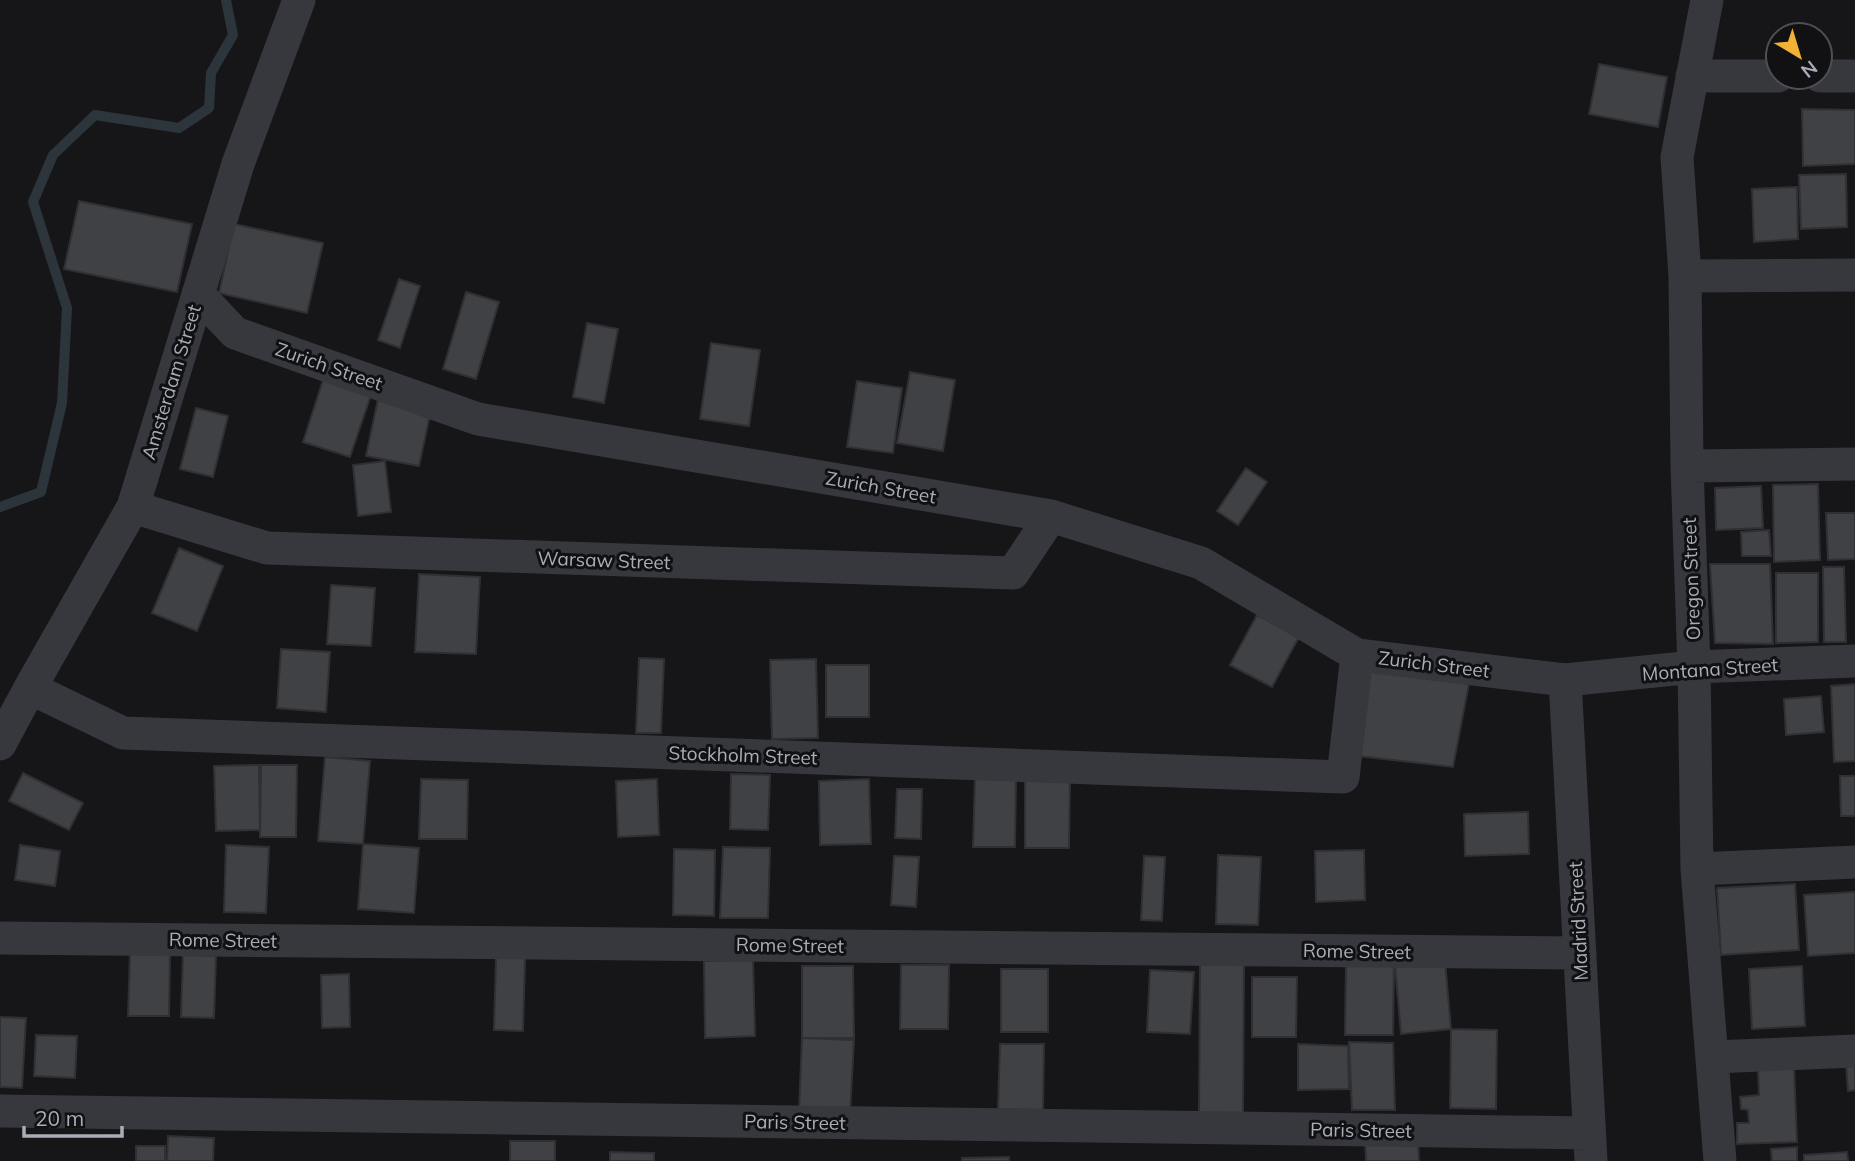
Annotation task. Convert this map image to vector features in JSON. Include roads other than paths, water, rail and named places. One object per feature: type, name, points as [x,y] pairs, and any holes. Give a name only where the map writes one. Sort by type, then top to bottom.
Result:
[{"type":"street","name":"Amsterdam Street","points":[[0,744],[134,507],[238,164],[299,0]]},
{"type":"street","name":"Oregon Street","points":[[1707,0],[1677,157],[1685,276],[1697,869],[1720,1161]]},
{"type":"street","points":[[1692,76],[1764,76]]},
{"type":"street","points":[[1834,76],[1855,76]]},
{"type":"street","points":[[1685,276],[1855,275]]},
{"type":"street","name":"Zurich Street","points":[[198,294],[235,333],[478,419],[1051,516],[1201,563],[1357,655],[1565,680]]},
{"type":"street","points":[[1687,466],[1855,464]]},
{"type":"street","name":"Warsaw Street","points":[[134,507],[267,548],[1013,573],[1051,516]]},
{"type":"street","name":"Stockholm Street","points":[[30,688],[123,733],[1343,777],[1357,655]]},
{"type":"street","name":"Montana Street","points":[[1565,680],[1693,667],[1855,662]]},
{"type":"street","name":"Madrid Street","points":[[1565,680],[1590,1147]]},
{"type":"street","points":[[1697,869],[1855,862]]},
{"type":"street","name":"Rome Street","points":[[0,938],[1580,953]]},
{"type":"street","points":[[1713,1057],[1855,1051]]},
{"type":"street","name":"Paris Street","points":[[0,1111],[1590,1147]]},
{"type":"waterway","points":[[0,507],[41,492],[62,403],[67,308],[33,202],[53,155],[95,115],[179,128],[209,108],[211,73],[233,35],[226,0]]}]
